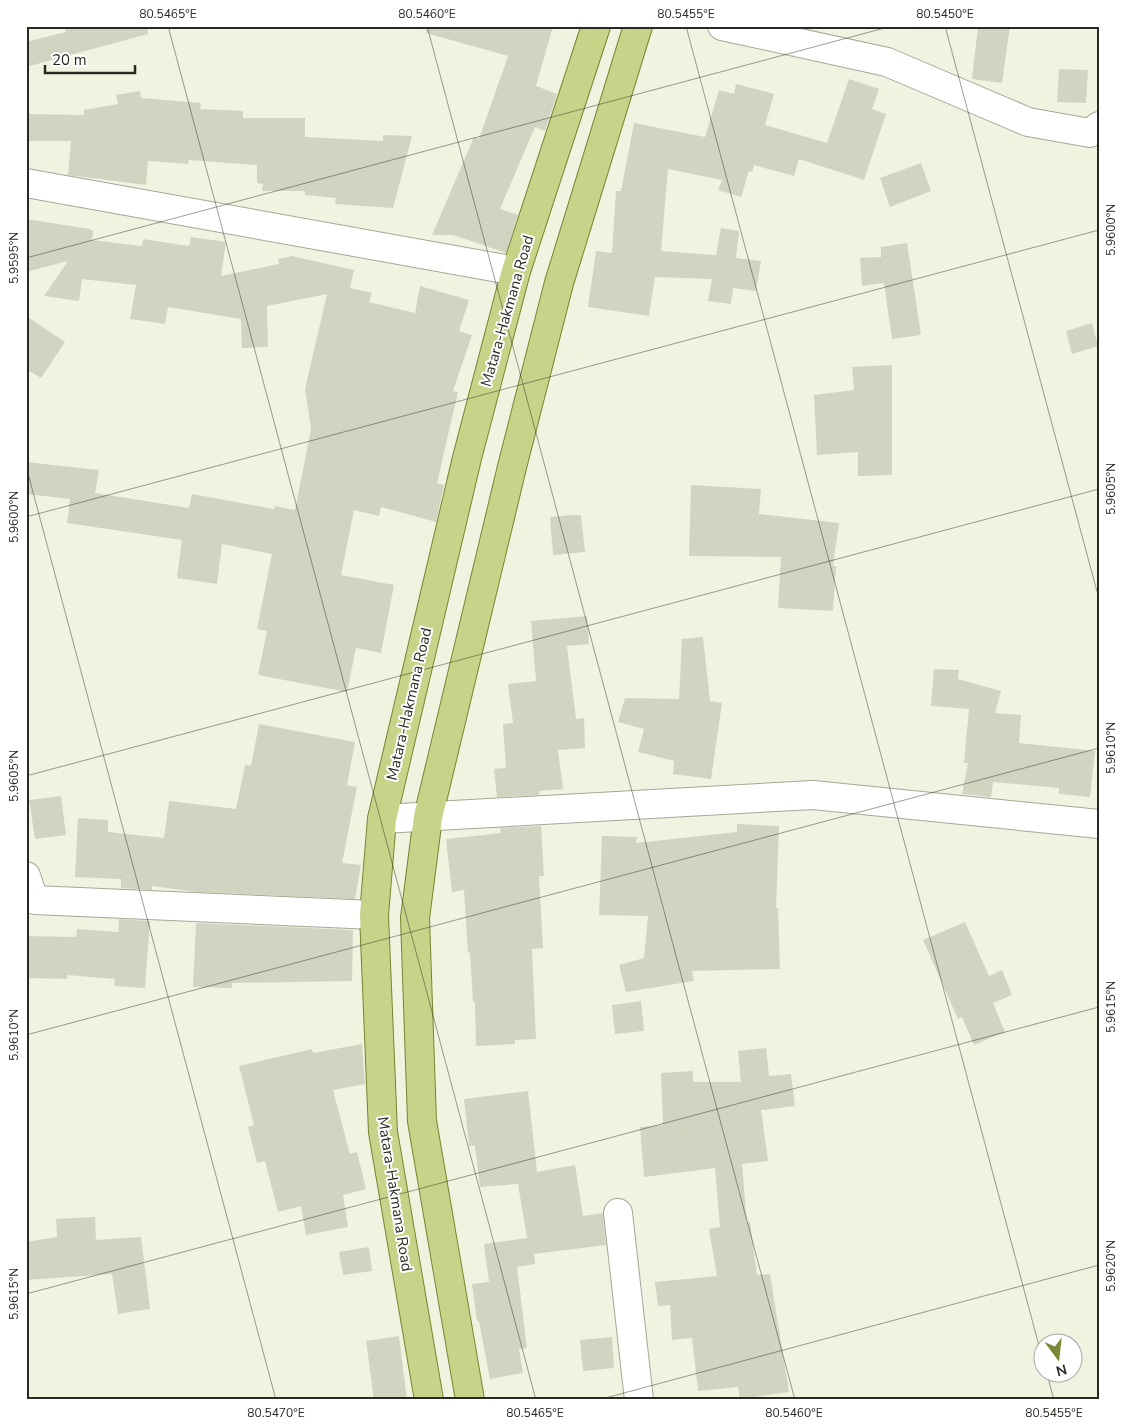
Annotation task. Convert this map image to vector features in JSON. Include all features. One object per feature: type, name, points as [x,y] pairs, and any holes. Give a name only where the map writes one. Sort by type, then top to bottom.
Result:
[{"type":"main road","name":"Matara-Hakmana Road","points":[[429,1400],[383,1132],[374,915],[382,819],[467,458],[516,271],[596,26]]},
{"type":"main road","points":[[470,1400],[422,1121],[415,918],[428,817],[509,477],[559,283],[638,26]]},
{"type":"street","points":[[722,26],[887,62],[1028,122],[1090,133],[1099,126]]},
{"type":"street","points":[[26,184],[516,271]]},
{"type":"street","points":[[382,819],[813,795],[1099,824]]},
{"type":"street","points":[[26,876],[34,900],[374,915]]},
{"type":"street","points":[[618,1213],[638,1400]]},
{"type":"building","points":[[64,26],[147,26],[148,34],[26,67],[26,42],[66,32]]},
{"type":"building","points":[[427,26],[553,26],[536,86],[557,94],[545,131],[535,127],[500,209],[518,215],[506,253],[453,235],[432,235],[474,137],[479,139],[508,56],[426,33]]},
{"type":"building","points":[[978,26],[1010,26],[1002,83],[972,79]]},
{"type":"building","points":[[1059,69],[1088,70],[1086,103],[1057,102]]},
{"type":"building","points":[[849,79],[879,89],[872,109],[886,114],[864,180],[799,159],[794,176],[754,165],[752,172],[749,171],[741,197],[718,190],[722,180],[668,169],[661,251],[716,255],[721,228],[739,231],[736,258],[761,261],[756,291],[733,288],[731,304],[708,301],[712,279],[655,277],[649,316],[588,307],[596,251],[612,253],[616,191],[621,191],[634,123],[705,137],[719,90],[734,94],[736,84],[774,94],[765,125],[827,143]]},
{"type":"building","points":[[140,91],[141,98],[201,103],[200,109],[243,111],[243,118],[305,118],[305,137],[383,141],[383,135],[412,136],[393,208],[335,204],[336,198],[305,195],[305,191],[262,191],[263,184],[257,183],[257,165],[189,160],[188,164],[148,161],[146,185],[68,175],[71,141],[26,141],[26,114],[84,115],[84,110],[118,104],[116,95]]},
{"type":"building","points":[[921,163],[931,191],[890,207],[880,178]]},
{"type":"building","points":[[26,219],[90,229],[93,231],[92,240],[142,246],[143,239],[189,246],[191,237],[226,242],[221,276],[279,264],[278,259],[292,256],[354,270],[350,288],[372,293],[369,302],[415,313],[420,286],[469,300],[459,331],[472,335],[453,391],[458,392],[437,483],[444,485],[436,522],[381,507],[379,516],[354,510],[341,575],[394,585],[381,653],[356,648],[347,692],[258,675],[267,631],[257,629],[272,554],[222,544],[217,584],[177,578],[182,540],[67,523],[70,499],[26,494],[26,462],[99,470],[95,493],[189,508],[192,494],[274,509],[275,506],[295,510],[311,429],[305,389],[327,294],[267,306],[268,347],[242,348],[241,319],[168,307],[165,324],[130,319],[136,285],[82,279],[79,301],[44,296],[68,261],[26,272]]},
{"type":"building","points":[[907,243],[921,335],[892,339],[884,283],[862,286],[860,258],[881,257],[881,247]]},
{"type":"building","points":[[26,316],[65,342],[41,378],[26,369]]},
{"type":"building","points":[[1092,323],[1098,346],[1072,354],[1066,331]]},
{"type":"building","points":[[892,365],[892,475],[858,476],[858,452],[817,455],[814,395],[854,390],[852,367]]},
{"type":"building","points":[[691,485],[761,489],[759,514],[839,523],[833,566],[836,566],[833,611],[778,608],[781,557],[689,556]]},
{"type":"building","points":[[581,515],[585,552],[553,555],[550,517]]},
{"type":"building","points":[[587,616],[589,644],[567,646],[576,719],[584,718],[585,748],[558,750],[563,789],[539,791],[539,795],[497,797],[494,769],[506,768],[503,724],[513,723],[508,684],[536,681],[531,621]]},
{"type":"building","points":[[703,637],[710,701],[722,703],[711,779],[673,774],[674,761],[638,752],[644,729],[618,722],[625,698],[679,699],[682,639]]},
{"type":"building","points":[[934,669],[959,670],[958,679],[1001,691],[995,713],[1021,715],[1019,743],[1095,751],[1090,797],[1059,794],[1059,788],[993,782],[991,797],[962,794],[968,763],[964,763],[969,709],[931,706]]},
{"type":"building","points":[[259,724],[355,742],[347,785],[357,787],[342,863],[361,865],[355,899],[197,892],[152,886],[152,890],[121,888],[121,879],[75,877],[78,818],[108,820],[108,832],[164,838],[169,801],[236,809],[245,765],[251,766]]},
{"type":"building","points":[[61,796],[66,835],[35,839],[29,800]]},
{"type":"building","points":[[737,824],[779,826],[776,908],[778,908],[780,969],[692,971],[694,981],[626,992],[619,965],[644,958],[648,916],[599,915],[602,836],[637,837],[636,843],[737,832]]},
{"type":"building","points":[[541,826],[544,876],[539,876],[543,948],[532,949],[536,1039],[515,1040],[515,1044],[476,1046],[475,1002],[473,1002],[470,952],[468,953],[464,890],[452,892],[446,839],[501,833],[500,828]]},
{"type":"building","points":[[119,919],[150,921],[145,988],[114,986],[115,979],[67,975],[67,979],[26,978],[26,936],[76,937],[77,929],[118,932]]},
{"type":"building","points":[[965,922],[989,976],[1002,970],[1012,995],[993,1003],[1005,1032],[974,1045],[962,1017],[958,1019],[923,940]]},
{"type":"building","points":[[196,923],[353,930],[352,981],[232,983],[232,988],[193,987]]},
{"type":"building","points":[[641,1001],[644,1031],[615,1034],[612,1005]]},
{"type":"building","points":[[362,1044],[365,1084],[333,1090],[350,1154],[357,1152],[366,1189],[343,1195],[348,1227],[306,1235],[301,1206],[278,1212],[265,1161],[257,1163],[248,1127],[254,1125],[239,1066],[312,1049],[313,1053]]},
{"type":"building","points":[[766,1048],[769,1076],[791,1074],[795,1106],[761,1110],[768,1161],[742,1164],[747,1223],[750,1222],[757,1275],[770,1274],[789,1392],[740,1399],[738,1387],[698,1391],[692,1338],[672,1340],[670,1305],[658,1306],[655,1282],[717,1276],[709,1229],[720,1227],[715,1168],[644,1177],[640,1127],[663,1125],[661,1073],[693,1071],[693,1082],[741,1082],[738,1051]]},
{"type":"building","points":[[528,1091],[537,1172],[575,1165],[583,1216],[603,1213],[606,1245],[534,1254],[535,1264],[517,1267],[527,1348],[519,1349],[523,1373],[490,1379],[479,1321],[477,1321],[472,1284],[489,1282],[484,1244],[527,1238],[518,1184],[480,1187],[475,1146],[469,1146],[464,1099]]},
{"type":"building","points":[[95,1217],[96,1240],[141,1237],[150,1309],[118,1314],[112,1274],[26,1280],[26,1242],[57,1237],[56,1219]]},
{"type":"building","points":[[369,1247],[372,1271],[343,1275],[339,1252]]},
{"type":"building","points":[[399,1336],[407,1400],[374,1400],[366,1341]]},
{"type":"building","points":[[612,1337],[614,1368],[583,1371],[580,1340]]}]
